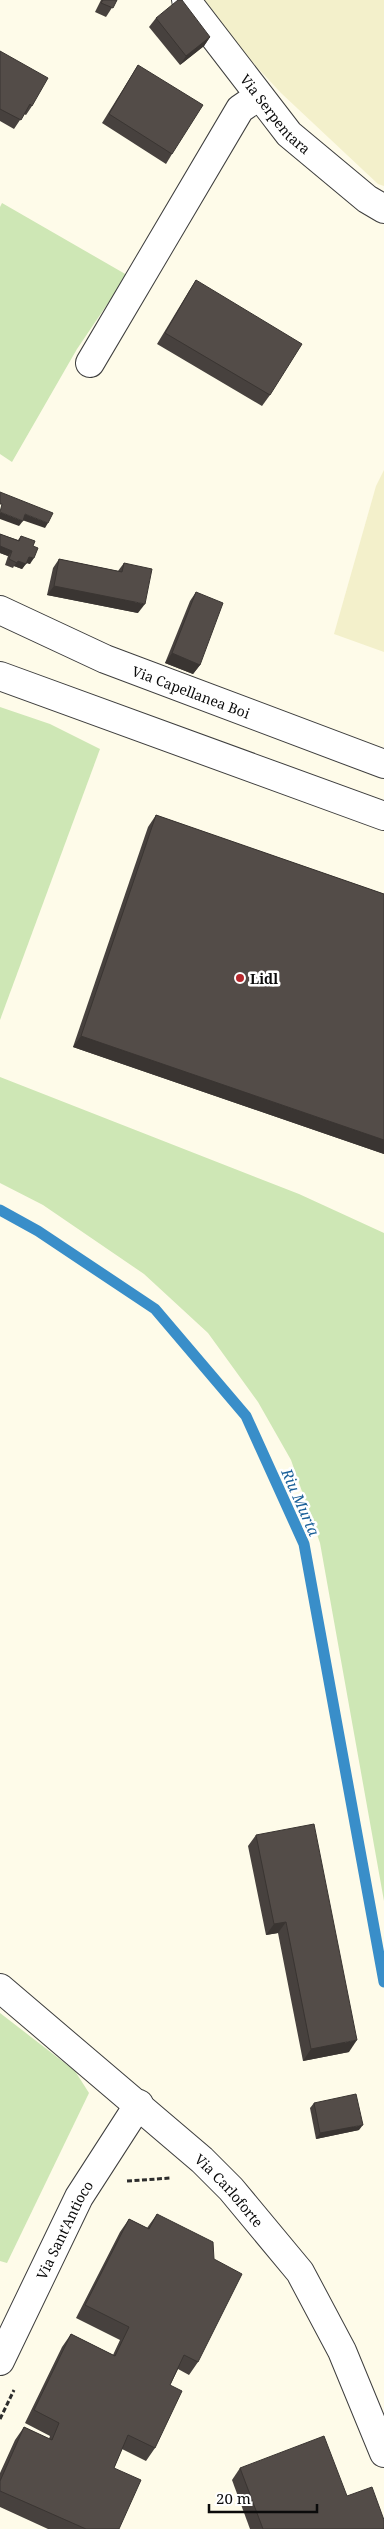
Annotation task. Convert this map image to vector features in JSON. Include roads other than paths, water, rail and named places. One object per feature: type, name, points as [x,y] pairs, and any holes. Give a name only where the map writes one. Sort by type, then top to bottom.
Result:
[{"type":"street","name":"Via Serpentara","points":[[186,0],[289,134],[367,199],[384,208]]},
{"type":"street","points":[[90,363],[240,109],[259,96]]},
{"type":"street","name":"Via Capellanea Boi","points":[[0,610],[105,658],[384,764]]},
{"type":"street","points":[[0,676],[384,816]]},
{"type":"street","name":"Via Carloforte","points":[[0,1988],[139,2104],[231,2189],[300,2272],[342,2351],[384,2453]]},
{"type":"street","name":"Via Sant'Antioco","points":[[0,2361],[79,2197],[139,2104]]},
{"type":"waterway","name":"Riu Murta","points":[[0,1210],[38,1231],[155,1309],[246,1416],[304,1544],[384,1982]]},
{"type":"place","name":"Lidl","points":[[240,978]]}]
